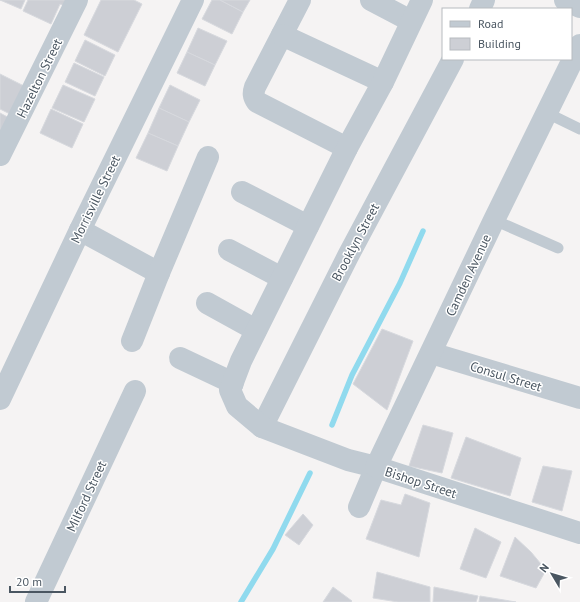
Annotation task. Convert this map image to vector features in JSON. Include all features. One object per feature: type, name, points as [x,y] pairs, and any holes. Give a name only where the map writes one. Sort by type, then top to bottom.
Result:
[{"type":"street","name":"Hazelton Street","points":[[0,155],[77,0]]},
{"type":"street","name":"Morrisville Street","points":[[0,400],[80,230],[193,0]]},
{"type":"street","points":[[371,0],[411,21]]},
{"type":"street","points":[[180,358],[233,383],[241,360],[422,0]]},
{"type":"street","points":[[565,0],[580,7]]},
{"type":"street","points":[[295,2],[282,35],[254,87],[254,97],[257,102],[347,148]]},
{"type":"street","points":[[282,35],[382,82]]},
{"type":"street","name":"Camden Avenue","points":[[359,507],[376,467],[494,220],[580,45]]},
{"type":"street","name":"Brooklyn Street","points":[[262,427],[348,256],[452,60]]},
{"type":"street","points":[[132,341],[208,157]]},
{"type":"street","points":[[242,192],[308,226]]},
{"type":"street","points":[[80,230],[159,273]]},
{"type":"street","points":[[228,250],[282,278]]},
{"type":"street","points":[[207,303],[256,330]]},
{"type":"street","name":"Consul Street","points":[[431,353],[580,398]]},
{"type":"street","name":"Bishop Street","points":[[233,383],[230,390],[237,406],[262,427],[348,460],[376,467],[580,533]]},
{"type":"street","name":"Milford Street","points":[[36,602],[135,390]]},
{"type":"lane","points":[[547,113],[580,130]]},
{"type":"lane","points":[[494,220],[558,248]]},
{"type":"building","points":[[0,0],[25,0],[21,9]]},
{"type":"building","points":[[28,0],[73,0],[69,8],[60,4],[51,24],[23,11]]},
{"type":"building","points":[[101,0],[134,0],[142,4],[118,52],[84,35]]},
{"type":"building","points":[[212,0],[220,0],[243,12],[232,34],[202,19]]},
{"type":"building","points":[[220,0],[250,0],[243,12]]},
{"type":"building","points":[[198,28],[227,41],[215,65],[187,52]]},
{"type":"building","points":[[85,40],[115,55],[105,76],[75,61]]},
{"type":"building","points":[[187,52],[215,65],[205,86],[177,73]]},
{"type":"building","points":[[74,63],[104,77],[95,96],[65,82]]},
{"type":"building","points":[[0,74],[30,89],[16,117],[0,109]]},
{"type":"building","points":[[63,85],[95,99],[84,122],[52,108]]},
{"type":"building","points":[[170,85],[200,100],[189,122],[159,108]]},
{"type":"building","points":[[159,108],[189,122],[178,146],[148,133]]},
{"type":"building","points":[[51,109],[83,124],[72,148],[40,133]]},
{"type":"building","points":[[0,113],[15,121],[0,146]]},
{"type":"building","points":[[148,133],[178,146],[167,171],[136,158]]},
{"type":"building","points":[[382,329],[413,341],[387,410],[353,384]]},
{"type":"building","points":[[423,425],[453,433],[442,473],[409,466]]},
{"type":"building","points":[[466,437],[521,458],[510,496],[451,478]]},
{"type":"building","points":[[543,466],[572,471],[562,511],[532,502]]},
{"type":"building","points":[[405,494],[430,503],[419,557],[366,539],[381,500],[401,505]]},
{"type":"building","points":[[303,514],[313,525],[299,545],[285,535]]},
{"type":"building","points":[[475,528],[501,542],[486,578],[460,569]]},
{"type":"building","points":[[515,537],[531,552],[546,570],[536,588],[500,576]]},
{"type":"building","points":[[377,572],[430,587],[430,602],[398,602],[373,598]]},
{"type":"building","points":[[333,587],[352,601],[323,602]]},
{"type":"building","points":[[434,587],[478,596],[476,602],[433,602]]},
{"type":"building","points":[[480,596],[516,602],[479,602]]},
{"type":"waterway","points":[[332,425],[352,375],[400,283],[423,231]]},
{"type":"waterway","points":[[241,602],[273,549],[310,473]]}]
